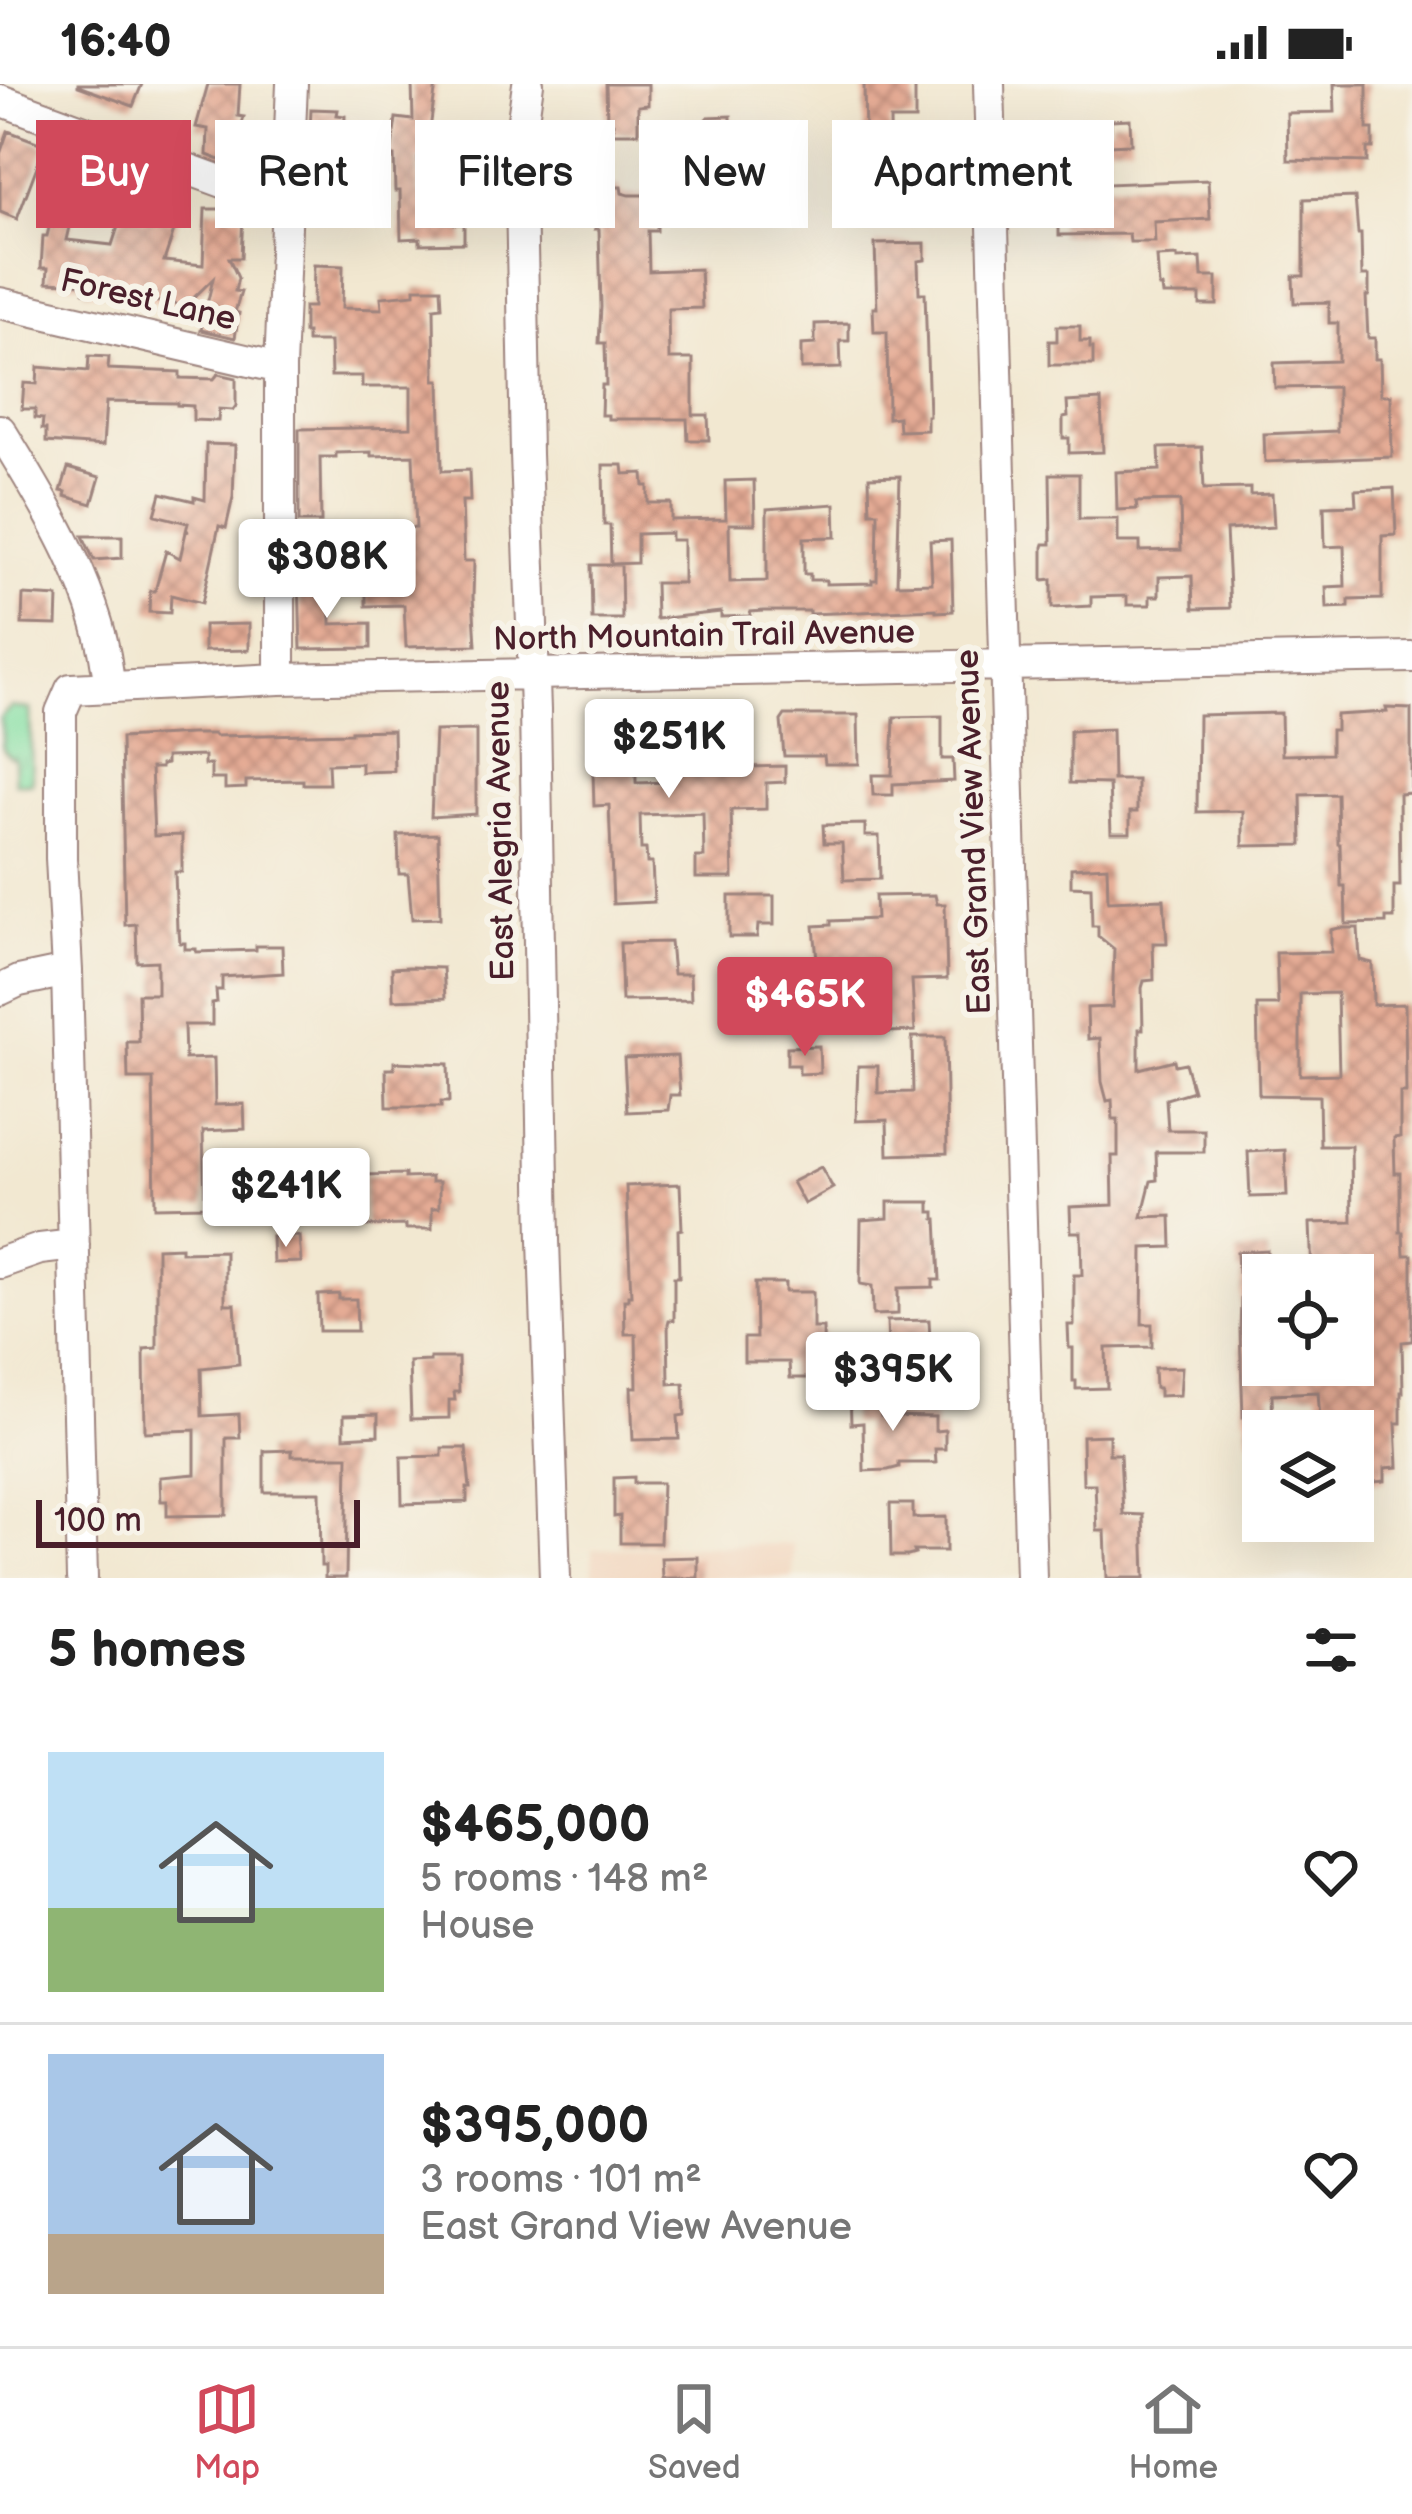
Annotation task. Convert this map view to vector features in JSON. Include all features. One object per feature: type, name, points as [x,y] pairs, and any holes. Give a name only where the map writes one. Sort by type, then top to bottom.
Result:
[{"type":"street","points":[[291,120],[292,84]]},
{"type":"street","name":"East Alegria Avenue","points":[[528,84],[520,141],[555,1578]]},
{"type":"street","name":"East Grand View Avenue","points":[[989,84],[1030,1578]]},
{"type":"street","points":[[0,100],[215,179]]},
{"type":"street","points":[[280,679],[280,368],[287,228]]},
{"type":"street","name":"Forest Lane","points":[[0,302],[280,368]]},
{"type":"street","points":[[0,430],[70,553],[106,653],[109,686]]},
{"type":"street","name":"North Mountain Trail Avenue","points":[[67,971],[61,712],[70,689],[280,679],[1412,657]]},
{"type":"street","points":[[0,989],[67,971],[82,1578]]},
{"type":"street","points":[[0,1263],[40,1249],[74,1245]]},
{"type":"shaded area","points":[[793,1544],[793,1578],[593,1578],[592,1549]]},
{"type":"green space","points":[[11,707],[30,709],[32,783],[15,783],[14,759],[3,748],[0,718]]},
{"type":"building","points":[[78,84],[142,84],[133,106]]},
{"type":"building","points":[[208,84],[240,84],[238,116],[243,120],[215,120],[215,158],[207,155],[208,129],[196,127]]},
{"type":"building","points":[[412,84],[436,84],[431,120],[415,120],[415,228],[464,228],[464,243],[420,244],[420,238],[401,239],[400,191],[395,191],[391,156],[396,118],[413,120]]},
{"type":"building","points":[[606,84],[648,84],[648,105],[638,106],[638,133],[615,133],[615,120],[607,120]]},
{"type":"building","points":[[864,84],[915,84],[915,120],[865,120]]},
{"type":"building","points":[[1334,84],[1367,84],[1367,129],[1373,129],[1373,148],[1367,148],[1367,162],[1288,160],[1287,113],[1335,112]]},
{"type":"building","points":[[311,109],[338,110],[337,115],[345,116],[345,120],[310,120]]},
{"type":"building","points":[[1130,119],[1131,144],[1114,145],[1111,120]]},
{"type":"building","points":[[8,131],[36,142],[36,169],[17,219],[0,212],[0,154]]},
{"type":"building","points":[[1208,180],[1210,219],[1154,222],[1155,242],[1130,242],[1129,234],[1059,235],[1059,228],[1114,228],[1114,184]]},
{"type":"building","points":[[615,187],[621,187],[622,193],[639,195],[639,228],[657,228],[648,231],[649,271],[700,269],[702,308],[668,309],[669,359],[693,359],[693,415],[708,415],[709,440],[688,440],[687,419],[608,419],[601,415],[605,343],[599,343],[599,229],[595,229],[615,228]]},
{"type":"building","points":[[1355,197],[1362,276],[1369,276],[1368,338],[1375,338],[1375,359],[1380,359],[1381,395],[1391,395],[1392,457],[1265,462],[1264,434],[1337,431],[1337,387],[1275,388],[1274,363],[1338,361],[1338,323],[1329,323],[1329,302],[1294,303],[1293,276],[1304,276],[1304,199]]},
{"type":"building","points":[[205,209],[215,209],[215,228],[242,228],[241,258],[229,258],[238,278],[235,291],[241,292],[235,338],[201,330],[213,279],[181,310],[175,303],[84,292],[85,284],[47,282],[48,268],[41,268],[43,236],[49,228],[70,228],[67,240],[112,245],[118,228],[175,228],[164,261],[203,265]]},
{"type":"building","points":[[925,243],[925,260],[918,261],[919,293],[925,293],[929,416],[927,430],[899,431],[898,417],[888,418],[887,332],[874,332],[875,244]]},
{"type":"building","points":[[1157,257],[1201,258],[1202,277],[1217,277],[1217,305],[1200,305],[1200,295],[1163,295]]},
{"type":"building","points":[[314,265],[343,266],[342,308],[382,309],[381,297],[415,294],[415,288],[441,288],[442,307],[434,308],[442,471],[469,470],[470,501],[462,501],[464,561],[474,561],[476,645],[406,647],[404,605],[366,606],[366,590],[343,590],[342,559],[377,558],[377,529],[416,528],[413,455],[371,456],[371,452],[320,457],[321,522],[299,522],[299,429],[411,427],[411,387],[362,387],[362,376],[331,376],[330,342],[307,342],[304,307],[313,307]]},
{"type":"building","points":[[849,323],[849,341],[840,341],[841,368],[801,369],[801,345],[815,344],[815,324]]},
{"type":"building","points":[[1057,326],[1080,326],[1080,341],[1090,341],[1093,348],[1093,365],[1049,365],[1049,341],[1057,341]]},
{"type":"building","points":[[89,356],[109,357],[108,369],[180,372],[180,378],[214,379],[218,374],[236,378],[236,406],[219,409],[218,421],[193,420],[193,406],[177,403],[106,402],[103,446],[46,442],[43,419],[35,418],[35,409],[22,409],[24,383],[37,384],[38,367],[88,371]]},
{"type":"building","points":[[1101,400],[1103,452],[1069,453],[1069,438],[1063,438],[1067,402]]},
{"type":"building","points":[[206,444],[235,445],[233,497],[226,528],[219,526],[202,603],[171,595],[170,613],[149,612],[150,591],[155,591],[166,551],[180,558],[189,531],[188,523],[155,515],[161,493],[205,500]]},
{"type":"building","points":[[1202,447],[1204,489],[1250,488],[1250,495],[1272,494],[1274,527],[1226,530],[1230,608],[1193,609],[1192,576],[1159,577],[1159,596],[1150,596],[1150,605],[1127,605],[1127,596],[1091,597],[1091,606],[1052,608],[1052,579],[1043,580],[1043,547],[1051,544],[1050,474],[1079,474],[1079,519],[1118,519],[1118,542],[1140,542],[1140,551],[1181,550],[1180,501],[1136,502],[1137,509],[1117,510],[1116,472],[1160,470],[1159,448]]},
{"type":"building","points":[[603,465],[623,465],[624,474],[643,473],[648,503],[671,503],[671,520],[726,519],[725,481],[754,480],[755,524],[729,524],[730,582],[767,581],[767,509],[835,504],[836,537],[804,538],[804,574],[810,574],[810,580],[826,580],[826,584],[877,580],[878,512],[870,512],[869,477],[900,476],[897,584],[932,583],[930,541],[951,540],[953,611],[764,611],[721,617],[721,612],[656,619],[655,583],[683,583],[683,540],[671,540],[671,533],[637,534],[637,563],[611,564],[610,525],[604,525]]},
{"type":"building","points":[[68,468],[100,477],[92,504],[61,491]]},
{"type":"building","points":[[1394,488],[1396,535],[1382,536],[1382,599],[1349,600],[1349,607],[1327,608],[1326,587],[1345,586],[1344,546],[1325,547],[1324,506],[1356,505],[1355,490]]},
{"type":"building","points":[[83,536],[122,536],[122,558],[94,560]]},
{"type":"building","points":[[591,565],[621,565],[622,619],[592,619]]},
{"type":"building","points":[[299,579],[330,579],[331,624],[371,623],[371,648],[301,649]]},
{"type":"building","points":[[23,595],[58,597],[57,625],[22,624]]},
{"type":"building","points":[[249,624],[249,650],[204,651],[204,625]]},
{"type":"building","points":[[1386,708],[1411,709],[1411,793],[1399,794],[1400,886],[1394,886],[1394,918],[1386,918],[1386,923],[1346,924],[1337,794],[1301,795],[1302,845],[1243,846],[1243,811],[1197,812],[1198,715],[1281,713],[1282,755],[1331,754],[1336,715],[1387,712]]},
{"type":"building","points":[[630,709],[630,719],[635,718],[636,783],[672,782],[677,730],[711,729],[714,768],[785,766],[785,782],[766,783],[766,809],[731,810],[733,878],[696,878],[696,857],[704,857],[703,813],[640,815],[641,849],[646,849],[647,863],[652,863],[654,902],[613,904],[609,805],[594,806],[592,737],[597,737],[598,710]]},
{"type":"building","points":[[785,715],[858,715],[859,764],[825,764],[824,756],[784,756],[781,721]]},
{"type":"building","points":[[942,716],[942,759],[953,759],[954,781],[893,784],[893,795],[873,795],[872,775],[892,775],[894,717]]},
{"type":"building","points":[[1112,729],[1113,780],[1137,780],[1137,812],[1130,812],[1130,833],[1111,833],[1109,784],[1070,783],[1070,731]]},
{"type":"building","points":[[393,730],[394,771],[361,772],[361,763],[328,764],[329,784],[246,781],[246,788],[225,789],[225,779],[211,779],[211,765],[204,765],[204,756],[166,757],[161,768],[151,768],[154,836],[182,835],[182,872],[175,872],[180,943],[196,952],[282,946],[283,973],[222,977],[222,990],[216,990],[217,1002],[212,1003],[212,1025],[184,1025],[185,1059],[214,1058],[215,1105],[244,1104],[245,1129],[203,1131],[205,1206],[155,1207],[153,1079],[128,1079],[127,1042],[139,1042],[138,994],[157,994],[157,961],[137,962],[136,924],[125,925],[121,738]]},
{"type":"building","points":[[476,730],[476,814],[431,817],[435,731]]},
{"type":"building","points":[[865,824],[865,836],[879,836],[880,879],[844,880],[842,843],[824,843],[823,825]]},
{"type":"building","points":[[438,834],[440,918],[412,919],[408,874],[399,874],[398,835]]},
{"type":"building","points":[[1107,866],[1108,901],[1164,899],[1167,943],[1153,943],[1154,980],[1144,981],[1142,988],[1139,1069],[1174,1060],[1175,1065],[1185,1063],[1193,1091],[1166,1099],[1168,1130],[1204,1130],[1204,1152],[1156,1152],[1157,1180],[1151,1181],[1142,1217],[1171,1216],[1172,1247],[1143,1248],[1142,1324],[1152,1324],[1152,1347],[1106,1348],[1107,1388],[1076,1389],[1068,1325],[1074,1325],[1074,1275],[1082,1275],[1081,1232],[1071,1232],[1070,1207],[1113,1205],[1112,1156],[1118,1156],[1118,1119],[1113,1119],[1112,1100],[1107,1101],[1102,1082],[1100,1038],[1088,1039],[1087,1008],[1112,1007],[1114,949],[1098,936],[1098,926],[1092,926],[1091,887],[1071,886],[1071,868]]},
{"type":"building","points":[[935,895],[937,904],[945,904],[947,979],[912,980],[915,1031],[889,1032],[888,1018],[829,1019],[828,971],[818,971],[814,926],[876,919],[875,896]]},
{"type":"building","points":[[729,896],[774,896],[774,925],[758,925],[757,937],[729,937]]},
{"type":"building","points":[[1358,928],[1360,960],[1372,963],[1373,1005],[1405,1004],[1406,1093],[1400,1093],[1400,1137],[1394,1138],[1395,1173],[1400,1173],[1400,1232],[1404,1255],[1412,1255],[1412,1341],[1402,1342],[1398,1467],[1385,1468],[1385,1481],[1374,1482],[1374,1410],[1319,1410],[1318,1392],[1272,1394],[1272,1410],[1243,1410],[1240,1330],[1242,1271],[1242,1386],[1374,1386],[1374,1254],[1311,1254],[1310,1223],[1352,1222],[1351,1146],[1320,1146],[1319,1096],[1259,1095],[1257,1005],[1278,1005],[1276,953],[1331,952],[1331,930]],"holes":[[[1337,993],[1339,1074],[1300,1075],[1300,994]]]},
{"type":"building","points":[[670,942],[673,974],[690,974],[691,1000],[622,1001],[620,943]]},
{"type":"building","points":[[392,968],[443,968],[445,998],[393,1000]]},
{"type":"building","points":[[912,1037],[945,1037],[947,1153],[888,1155],[887,1120],[856,1121],[858,1066],[878,1066],[878,1093],[913,1092]]},
{"type":"building","points":[[819,1046],[820,1073],[799,1074],[799,1065],[787,1065],[787,1047]]},
{"type":"building","points":[[677,1056],[680,1095],[670,1095],[668,1110],[627,1112],[624,1058]]},
{"type":"building","points":[[394,1062],[448,1064],[449,1102],[441,1102],[441,1107],[387,1107],[386,1069],[394,1069]]},
{"type":"building","points":[[1285,1150],[1287,1196],[1250,1197],[1248,1152]]},
{"type":"building","points":[[821,1167],[833,1188],[804,1204],[792,1182]]},
{"type":"building","points":[[405,1174],[405,1178],[431,1177],[431,1182],[439,1182],[439,1208],[432,1208],[432,1229],[365,1226],[364,1175]]},
{"type":"building","points":[[680,1184],[682,1229],[678,1230],[674,1320],[668,1324],[669,1384],[684,1383],[685,1415],[678,1416],[679,1439],[633,1440],[636,1334],[625,1334],[624,1300],[631,1295],[626,1186]]},
{"type":"building","points":[[888,1202],[930,1202],[930,1212],[937,1219],[940,1280],[933,1280],[933,1287],[898,1288],[898,1314],[873,1315],[872,1286],[860,1284],[861,1220],[888,1218]]},
{"type":"building","points":[[299,1236],[301,1262],[273,1263],[272,1237]]},
{"type":"building","points":[[181,1247],[181,1252],[225,1251],[225,1304],[235,1304],[239,1364],[201,1368],[202,1416],[239,1414],[240,1438],[226,1438],[226,1515],[167,1516],[160,1477],[195,1474],[195,1430],[145,1432],[144,1349],[157,1348],[157,1248]]},
{"type":"building","points":[[1267,1250],[1267,1254],[1242,1254],[1242,1271],[1238,1272],[1237,1252]]},
{"type":"building","points":[[755,1283],[785,1283],[785,1292],[813,1292],[813,1328],[823,1328],[824,1378],[790,1378],[789,1362],[744,1362],[744,1338],[756,1338]]},
{"type":"building","points":[[339,1294],[339,1299],[356,1299],[357,1331],[319,1331],[318,1295]]},
{"type":"building","points":[[929,1320],[936,1376],[892,1377],[887,1321]]},
{"type":"building","points":[[458,1358],[459,1392],[454,1392],[455,1400],[449,1400],[449,1418],[411,1419],[409,1362]]},
{"type":"building","points":[[1182,1367],[1180,1395],[1159,1396],[1154,1368]]},
{"type":"building","points":[[880,1389],[881,1416],[935,1417],[935,1431],[945,1430],[945,1449],[935,1449],[936,1463],[899,1463],[888,1470],[864,1471],[863,1423],[851,1424],[850,1390]]},
{"type":"building","points":[[378,1414],[378,1435],[344,1437],[344,1415]]},
{"type":"building","points":[[1109,1435],[1109,1454],[1120,1454],[1123,1514],[1143,1515],[1145,1578],[1107,1578],[1105,1531],[1097,1531],[1095,1484],[1083,1484],[1082,1436]]},
{"type":"building","points":[[442,1448],[466,1448],[467,1502],[402,1504],[401,1457],[442,1456]]},
{"type":"building","points":[[292,1450],[292,1456],[348,1456],[346,1578],[325,1578],[325,1566],[321,1566],[320,1492],[264,1492],[264,1451]]},
{"type":"building","points":[[634,1477],[634,1483],[662,1483],[660,1543],[620,1543],[614,1478]]},
{"type":"building","points":[[890,1504],[913,1504],[913,1518],[946,1517],[946,1551],[891,1556]]},
{"type":"building","points":[[698,1557],[698,1578],[662,1578],[661,1558]]}]
